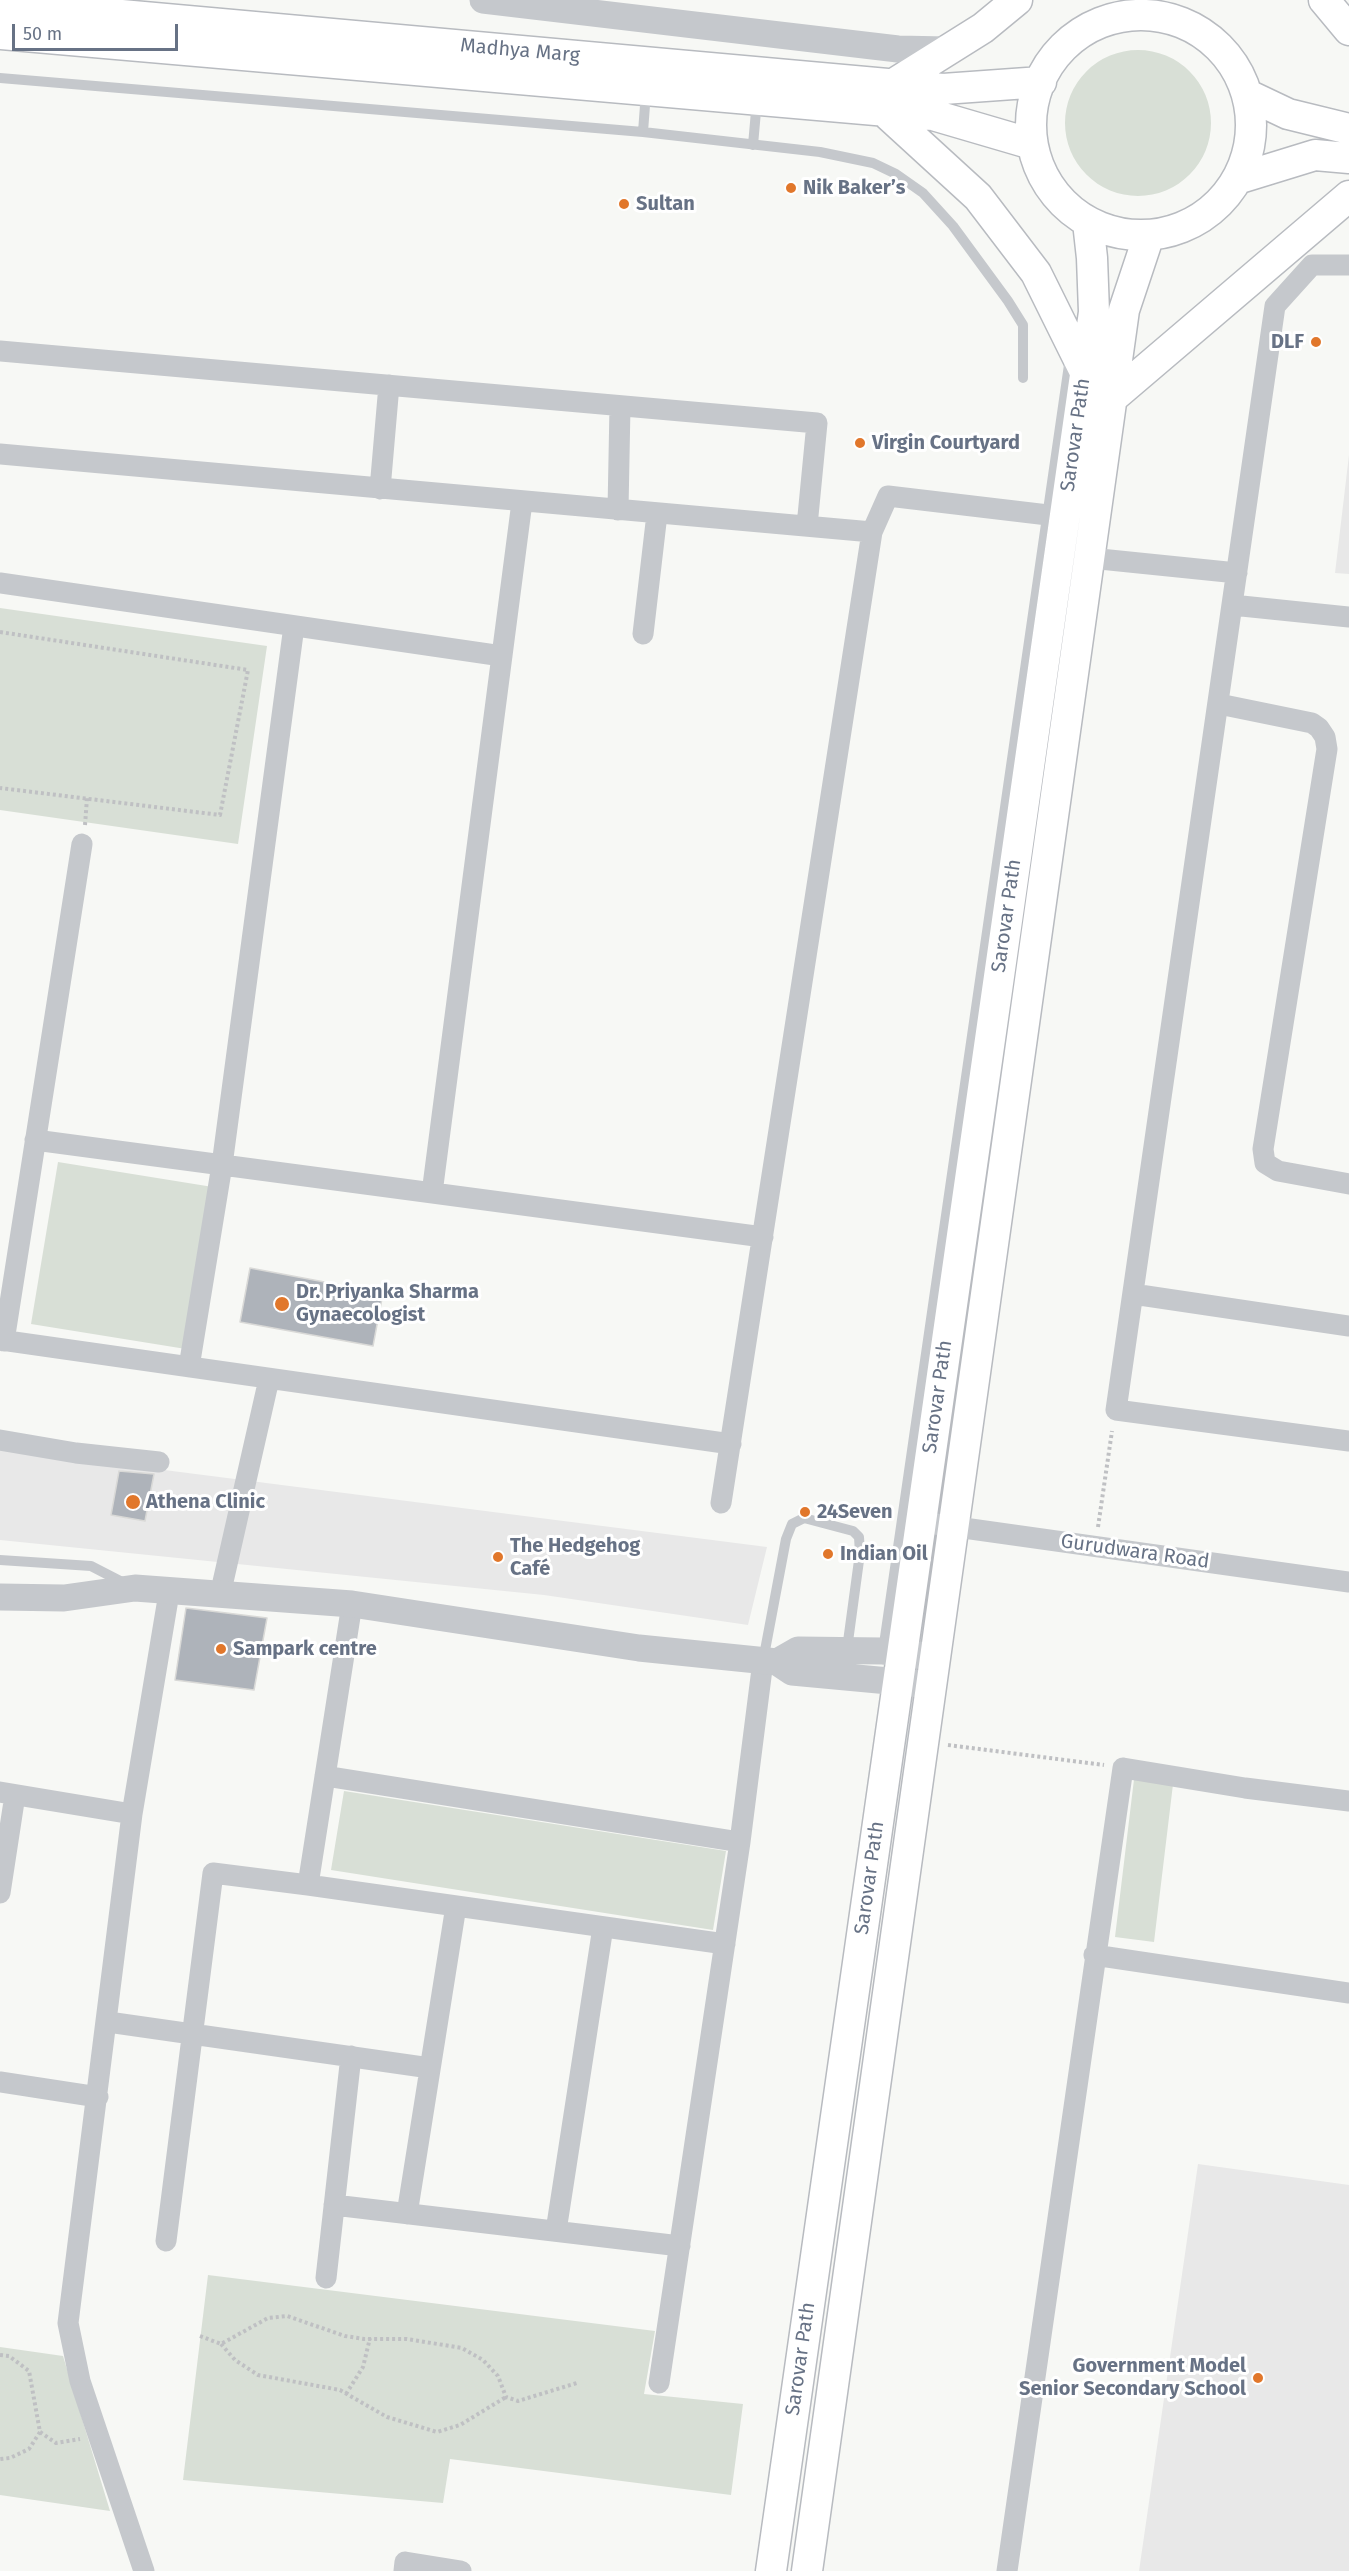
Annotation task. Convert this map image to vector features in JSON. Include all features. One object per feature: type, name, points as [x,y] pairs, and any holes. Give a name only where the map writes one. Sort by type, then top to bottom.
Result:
[{"type":"main road","points":[[1017,0],[983,28],[947,50],[888,98],[978,197],[1036,273],[1079,359]]},
{"type":"main road","points":[[1324,0],[1349,30]]},
{"type":"main road","name":"Madhya Marg","points":[[0,4],[888,98],[933,115],[1032,144]]},
{"type":"main road","points":[[1116,9],[1129,14],[1179,10],[1212,39],[1242,78],[1248,95],[1252,122],[1248,153],[1237,179],[1212,210],[1196,221],[1168,232],[1149,236],[1111,232],[1088,222],[1063,205],[1048,187],[1038,166],[1032,144],[1030,129],[1033,97],[1049,62],[1067,42],[1116,9]]},
{"type":"main road","name":"Madhya Marg","points":[[0,34],[757,99],[888,98],[943,89],[1041,82]]},
{"type":"main road","points":[[1248,95],[1288,114],[1349,129]]},
{"type":"main road","points":[[1237,179],[1315,154],[1349,158]]},
{"type":"main road","points":[[1112,398],[1336,218],[1349,196]]},
{"type":"main road","name":"Sarovar Path","points":[[771,2571],[894,1662],[921,1522],[1060,485],[1079,359],[1094,312],[1088,222]]},
{"type":"main road","name":"Sarovar Path","points":[[807,2571],[1124,310],[1149,236]]},
{"type":"street","points":[[483,0],[886,48],[947,50]]},
{"type":"street","points":[[1349,266],[1312,265],[1275,306],[1116,1410],[1349,1441]]},
{"type":"street","points":[[0,351],[817,423],[807,526]]},
{"type":"street","points":[[380,489],[389,385]]},
{"type":"street","points":[[618,510],[620,406]]},
{"type":"street","points":[[0,454],[872,532]]},
{"type":"street","points":[[721,1503],[872,532],[888,496],[1048,515]]},
{"type":"street","points":[[432,1193],[522,502]]},
{"type":"street","points":[[643,634],[657,514]]},
{"type":"street","points":[[1090,558],[1237,573]]},
{"type":"street","points":[[0,584],[502,657]]},
{"type":"street","points":[[1232,605],[1349,617]]},
{"type":"street","points":[[189,1367],[222,1165],[294,626]]},
{"type":"street","points":[[1219,704],[1312,723],[1325,737],[1327,748],[1263,1149],[1265,1162],[1278,1171],[1349,1184]]},
{"type":"street","points":[[82,844],[2,1341],[731,1444]]},
{"type":"street","points":[[35,1140],[763,1237]]},
{"type":"street","points":[[1133,1294],[1349,1326]]},
{"type":"street","points":[[220,1595],[268,1378]]},
{"type":"street","points":[[0,1440],[76,1453],[159,1462]]},
{"type":"street","name":"Gurudwara Road","points":[[921,1522],[1349,1582]]},
{"type":"street","points":[[0,1597],[64,1598],[135,1588],[170,1593],[352,1604],[639,1648],[770,1662],[792,1672],[894,1662]]},
{"type":"street","points":[[144,2571],[80,2381],[68,2323],[108,2022],[132,1814],[170,1593]]},
{"type":"street","points":[[308,1885],[352,1604]]},
{"type":"street","points":[[770,1662],[798,1650],[847,1650],[933,1671]]},
{"type":"street","points":[[659,2383],[724,1944],[770,1662]]},
{"type":"street","points":[[1006,2571],[1123,1768],[1245,1788],[1349,1801]]},
{"type":"street","points":[[326,1776],[740,1842]]},
{"type":"street","points":[[0,1893],[8,1793],[132,1814]]},
{"type":"street","points":[[166,2241],[213,1873],[724,1944]]},
{"type":"street","points":[[407,2214],[456,1906]]},
{"type":"street","points":[[556,2231],[603,1927]]},
{"type":"street","points":[[1094,1956],[1349,1993]]},
{"type":"street","points":[[108,2022],[430,2068]]},
{"type":"street","points":[[326,2278],[351,2056]]},
{"type":"street","points":[[0,2082],[98,2097]]},
{"type":"street","points":[[334,2205],[680,2246]]},
{"type":"street","points":[[404,2571],[405,2562],[461,2571]]},
{"type":"lane","points":[[0,78],[643,132],[820,152],[873,164],[896,174],[922,193],[953,226],[995,281],[1023,325],[1023,378]]},
{"type":"lane","points":[[643,132],[646,88]]},
{"type":"lane","points":[[753,145],[757,99]]},
{"type":"lane","points":[[894,1662],[1048,515],[1060,485]]},
{"type":"lane","points":[[770,1662],[786,1539],[792,1524],[804,1518],[854,1532],[859,1537],[860,1553],[847,1650]]},
{"type":"lane","points":[[0,1560],[91,1566],[135,1588]]},
{"type":"path","points":[[0,632],[248,670],[220,815],[0,788]]},
{"type":"path","points":[[1098,1527],[1116,1410]]},
{"type":"path","points":[[924,1741],[1123,1768]]},
{"type":"path","points":[[221,2344],[268,2318],[287,2316],[345,2336],[407,2339],[462,2348],[483,2360],[498,2376],[506,2397]]},
{"type":"path","points":[[200,2336],[221,2344],[235,2360],[258,2375],[340,2390],[387,2417],[437,2432],[460,2425],[506,2397],[518,2401],[577,2383]]},
{"type":"path","points":[[346,2394],[363,2367],[370,2338]]},
{"type":"path","points":[[0,2355],[9,2356],[29,2371],[40,2432],[29,2450],[10,2458],[0,2459]]},
{"type":"path","points":[[40,2432],[56,2443],[98,2435]]},
{"type":"shaded area","points":[[1138,50],[1166,55],[1190,71],[1206,95],[1211,123],[1206,151],[1190,175],[1166,191],[1138,196],[1110,191],[1086,175],[1070,151],[1065,123],[1070,95],[1086,71],[1110,55]]},
{"type":"shaded area","points":[[1349,455],[1349,574],[1335,573]]},
{"type":"shaded area","points":[[0,608],[267,646],[238,844],[0,810]]},
{"type":"shaded area","points":[[58,1162],[219,1188],[192,1350],[31,1324]]},
{"type":"shaded area","points":[[0,1449],[767,1547],[748,1625],[544,1595],[0,1540]]},
{"type":"shaded area","points":[[1135,1771],[1174,1776],[1154,1942],[1115,1937]]},
{"type":"shaded area","points":[[344,1791],[726,1851],[713,1930],[331,1870]]},
{"type":"shaded area","name":"Government Model Senior Secondary School","points":[[1198,2164],[1349,2185],[1349,2571],[1139,2571]]},
{"type":"shaded area","points":[[208,2275],[655,2331],[644,2394],[743,2404],[731,2495],[450,2459],[443,2503],[183,2480]]},
{"type":"shaded area","points":[[0,2347],[63,2356],[110,2511],[0,2495]]},
{"type":"building","points":[[250,1268],[383,1293],[373,1346],[240,1322]]},
{"type":"building","points":[[119,1471],[154,1474],[145,1521],[111,1515]]},
{"type":"building","name":"Sampark centre","points":[[186,1608],[267,1618],[254,1690],[175,1680]]},
{"type":"place","name":"Nik Baker’s","points":[[791,188]]},
{"type":"place","name":"Sultan","points":[[624,204]]},
{"type":"place","name":"DLF","points":[[1316,342]]},
{"type":"place","name":"Virgin Courtyard","points":[[860,443]]},
{"type":"place","name":"Dr. Priyanka Sharma Gynaecologist","points":[[282,1304]]},
{"type":"place","name":"Athena Clinic","points":[[133,1502]]},
{"type":"place","name":"24Seven","points":[[805,1512]]},
{"type":"place","name":"Indian Oil","points":[[828,1554]]},
{"type":"place","name":"The Hedgehog Café","points":[[498,1557]]},
{"type":"place","name":"Sampark centre","points":[[221,1649]]},
{"type":"place","name":"Government Model Senior Secondary School","points":[[1258,2378]]}]
